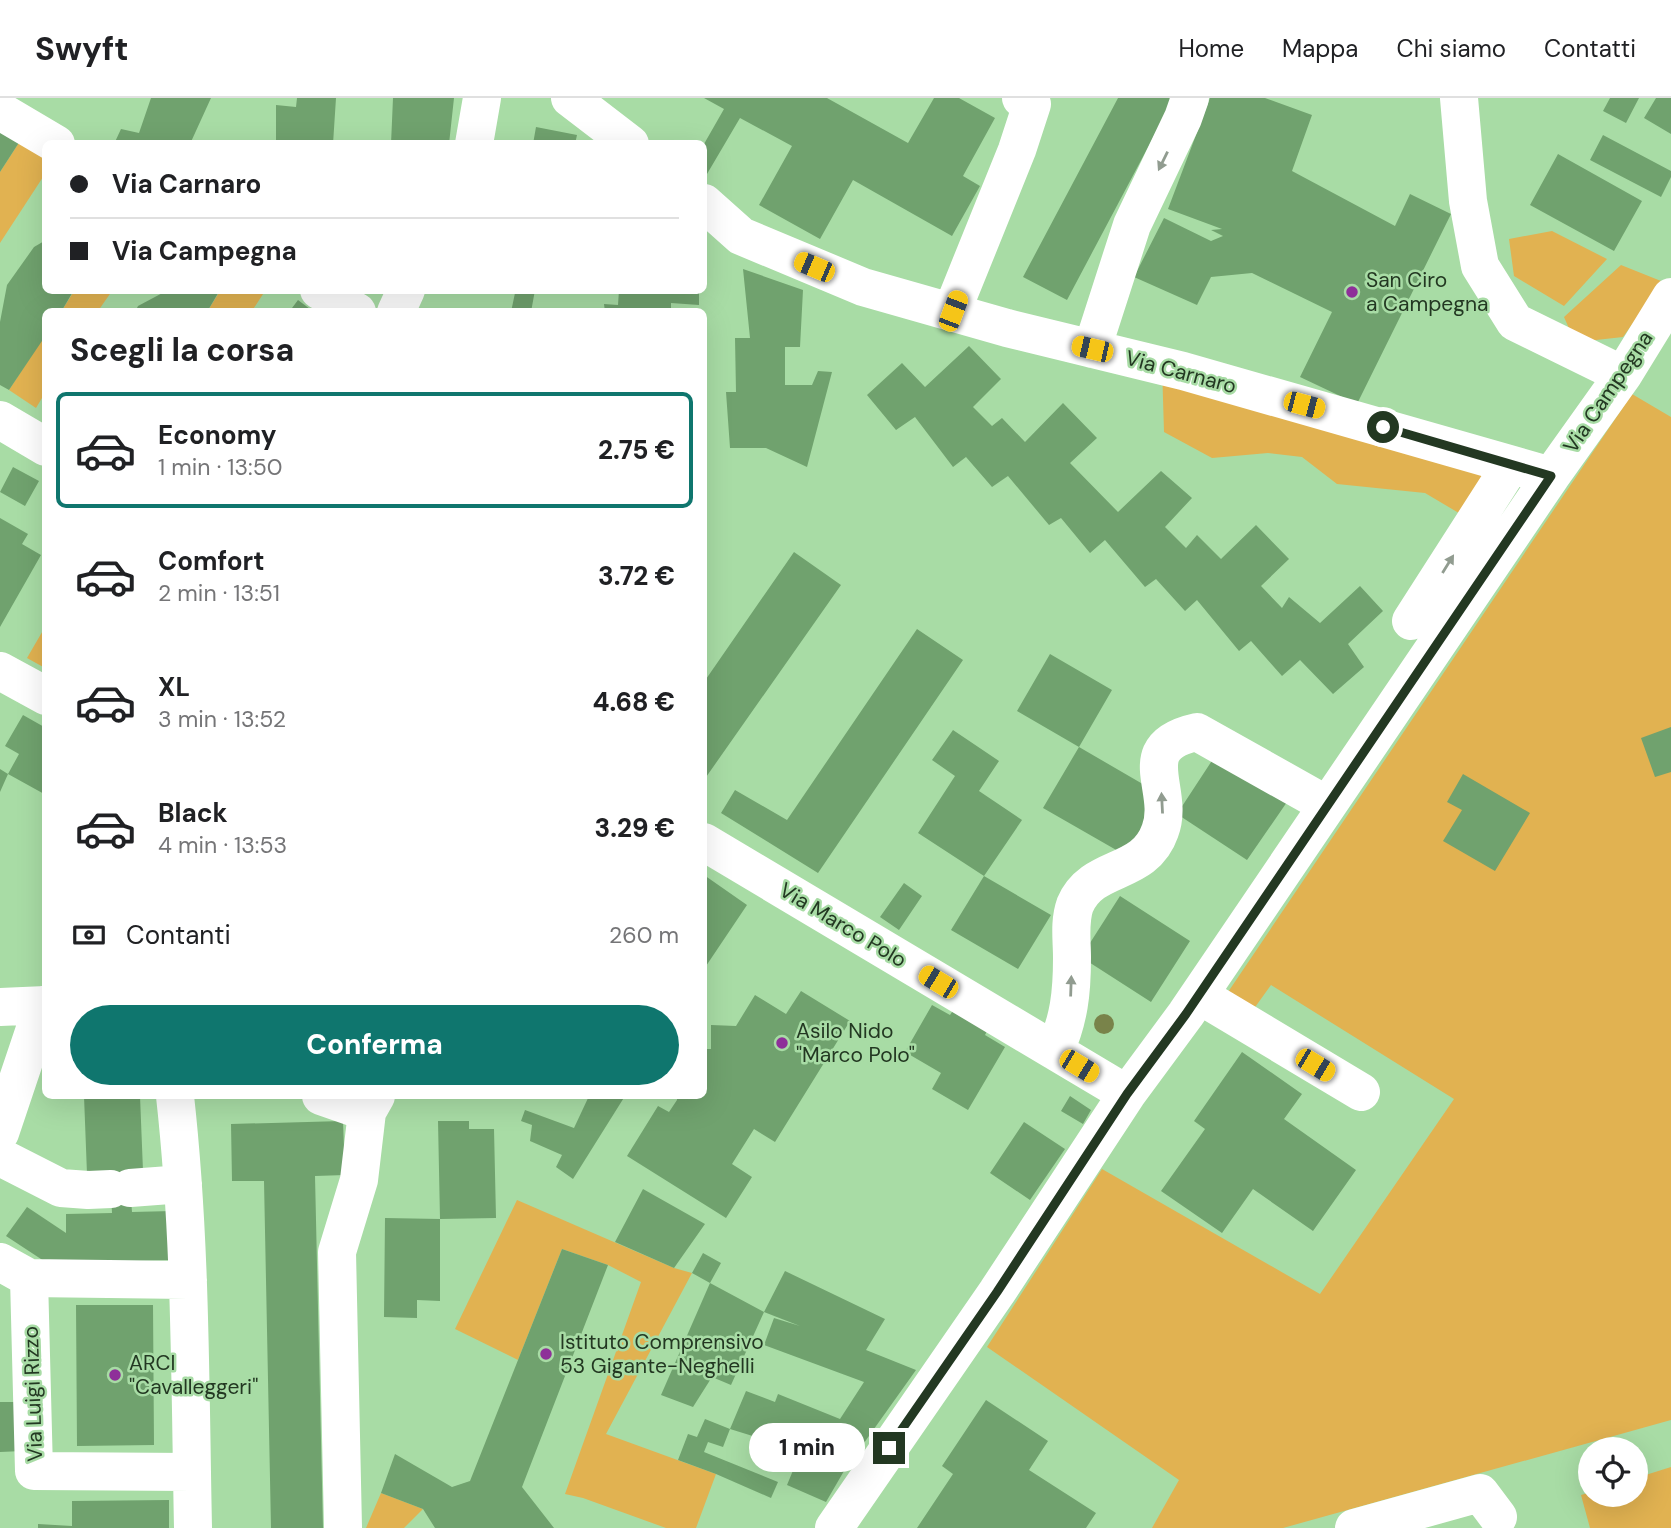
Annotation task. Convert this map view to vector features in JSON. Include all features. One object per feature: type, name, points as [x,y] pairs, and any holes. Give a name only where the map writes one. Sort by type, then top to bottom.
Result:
[{"type":"street","points":[[475,140],[482,98]]},
{"type":"street","points":[[953,311],[1017,150],[1032,104],[1021,98]]},
{"type":"street","points":[[1092,349],[1132,225],[1190,98]]},
{"type":"street","points":[[1459,98],[1468,201],[1480,266],[1515,322],[1623,375]]},
{"type":"street","points":[[591,104],[626,140]]},
{"type":"street","points":[[0,110],[49,140]]},
{"type":"street","name":"Via Carnaro","points":[[707,206],[741,236],[863,287],[1007,328],[1340,414],[1551,476]]},
{"type":"street","points":[[326,294],[350,308]]},
{"type":"street","name":"Via Campegna","points":[[834,1528],[989,1303],[1127,1094],[1199,995],[1551,476],[1623,375],[1671,297]]},
{"type":"street","points":[[0,420],[42,445]]},
{"type":"street","points":[[1411,621],[1511,465]]},
{"type":"street","points":[[0,671],[42,694]]},
{"type":"street","points":[[1055,1051],[1066,1027],[1071,999],[1071,920],[1076,904],[1083,892],[1095,881],[1113,870],[1126,868],[1140,860],[1152,847],[1161,830],[1163,810],[1159,763],[1168,742],[1197,732],[1327,805]]},
{"type":"street","name":"Via Marco Polo","points":[[707,844],[1127,1094]]},
{"type":"street","points":[[1199,995],[1361,1092]]},
{"type":"street","points":[[0,1007],[42,1005]]},
{"type":"street","points":[[0,1133],[42,1011]]},
{"type":"street","points":[[175,1099],[188,1280],[193,1528]]},
{"type":"street","points":[[340,1099],[371,1104],[359,1180],[337,1252],[343,1528]]},
{"type":"street","points":[[0,1157],[61,1188],[88,1190],[183,1184]]},
{"type":"street","points":[[15,1270],[188,1280]]},
{"type":"street","name":"Via Luigi Rizzo","points":[[15,1270],[34,1471],[192,1472]]},
{"type":"street","points":[[1354,1528],[1489,1505]]},
{"type":"shaded area","points":[[22,138],[42,151],[42,179],[0,243],[0,172]]},
{"type":"shaded area","points":[[1552,231],[1607,259],[1564,306],[1514,276],[1509,239]]},
{"type":"shaded area","points":[[1621,265],[1671,285],[1641,312],[1623,337],[1587,341],[1571,333],[1564,317]]},
{"type":"shaded area","points":[[72,294],[110,294],[100,308],[63,308]]},
{"type":"shaded area","points":[[218,294],[263,294],[254,308],[209,308]]},
{"type":"shaded area","points":[[42,340],[42,398],[36,408],[9,390]]},
{"type":"shaded area","points":[[1162,366],[1511,465],[1474,522],[1425,493],[1337,484],[1302,457],[1268,453],[1212,458],[1164,432]]},
{"type":"shaded area","points":[[1632,394],[1671,417],[1671,1420],[1610,1437],[1578,1437],[1578,1446],[1283,1528],[1152,1528],[1179,1480],[987,1347],[1102,1169],[1320,1294],[1454,1099],[1271,985],[1253,1010],[1226,995]]},
{"type":"shaded area","points":[[42,632],[42,666],[27,658]]},
{"type":"shaded area","points":[[517,1200],[674,1268],[692,1273],[606,1434],[716,1474],[696,1528],[666,1528],[565,1494],[641,1282],[608,1265],[562,1249],[518,1360],[455,1329]]},
{"type":"shaded area","points":[[1671,1467],[1671,1528],[1590,1528],[1584,1507],[1648,1507],[1648,1474]]},
{"type":"shaded area","points":[[381,1493],[423,1509],[404,1528],[366,1528]]},
{"type":"building","points":[[151,98],[211,98],[192,140],[116,140],[121,129],[139,133]]},
{"type":"building","points":[[297,98],[336,98],[333,140],[276,140],[276,105],[296,107]]},
{"type":"building","points":[[393,98],[454,98],[449,140],[391,140]]},
{"type":"building","points":[[704,98],[827,98],[908,143],[934,98],[959,98],[995,118],[963,176],[980,186],[952,236],[853,180],[820,239],[759,205],[792,146],[740,118],[707,174],[706,140],[724,109]]},
{"type":"building","points":[[1118,98],[1173,100],[1067,300],[1023,277]]},
{"type":"building","name":"San Ciro a Campegna","points":[[1210,98],[1265,98],[1312,115],[1292,171],[1395,226],[1410,194],[1451,214],[1357,404],[1300,377],[1332,312],[1252,273],[1211,277],[1197,305],[1134,277],[1164,218],[1211,241],[1223,236],[1211,230],[1222,229],[1168,209]]},
{"type":"building","points":[[1610,98],[1639,98],[1626,123],[1603,111]]},
{"type":"building","points":[[1656,98],[1671,98],[1671,134],[1644,118]]},
{"type":"building","points":[[0,124],[22,138],[0,172]]},
{"type":"building","points":[[536,127],[577,135],[576,140],[534,140]]},
{"type":"building","points":[[1603,135],[1671,171],[1671,177],[1661,197],[1590,160]]},
{"type":"building","points":[[1558,154],[1642,201],[1614,251],[1530,205]]},
{"type":"building","points":[[42,242],[42,294],[72,294],[63,308],[42,308],[42,341],[9,390],[0,385],[0,322],[7,285],[34,247]]},
{"type":"building","points":[[743,269],[803,290],[800,347],[785,347],[785,385],[812,385],[818,371],[832,372],[807,467],[766,448],[730,448],[726,392],[736,392],[735,338],[750,338]]},
{"type":"building","points":[[160,294],[218,294],[209,308],[137,308]]},
{"type":"building","points":[[515,294],[534,294],[532,308],[512,308]]},
{"type":"building","points":[[619,294],[699,294],[699,305],[671,303],[671,308],[604,308],[604,304],[618,305]]},
{"type":"building","points":[[298,300],[309,308],[292,308]]},
{"type":"building","points":[[969,346],[1001,379],[973,407],[992,426],[1002,418],[1025,442],[1063,403],[1097,438],[1070,463],[1118,512],[1161,471],[1192,498],[1165,527],[1186,548],[1197,535],[1221,559],[1256,525],[1289,559],[1261,586],[1282,608],[1289,597],[1320,623],[1360,586],[1383,611],[1348,644],[1364,667],[1333,694],[1300,660],[1282,676],[1251,641],[1239,651],[1197,600],[1185,611],[1156,579],[1145,587],[1105,540],[1090,553],[1061,518],[1049,525],[1008,476],[992,487],[966,457],[953,467],[915,417],[896,430],[867,395],[902,363],[925,387]]},
{"type":"building","points":[[13,467],[39,481],[25,506],[0,492]]},
{"type":"building","points":[[0,518],[28,534],[22,544],[41,555],[0,627]]},
{"type":"building","points":[[794,552],[841,585],[707,776],[707,678]]},
{"type":"building","points":[[917,629],[963,660],[818,873],[721,813],[735,790],[787,820]]},
{"type":"building","points":[[1050,654],[1112,690],[1079,747],[1017,711]]},
{"type":"building","points":[[23,715],[42,726],[42,793],[8,774],[19,754],[5,746]]},
{"type":"building","points":[[1671,727],[1671,772],[1655,777],[1641,738]]},
{"type":"building","points":[[953,730],[999,761],[979,791],[1022,820],[984,876],[918,833],[955,776],[932,760]]},
{"type":"building","points":[[1079,747],[1153,790],[1153,834],[1118,851],[1043,808]]},
{"type":"building","points":[[1215,756],[1287,802],[1247,860],[1177,814]]},
{"type":"building","points":[[0,769],[8,774],[0,792]]},
{"type":"building","points":[[1463,774],[1530,813],[1495,871],[1443,841],[1462,810],[1447,802]]},
{"type":"building","points":[[984,876],[1051,915],[1018,969],[951,930]]},
{"type":"building","points":[[707,877],[747,905],[707,965]]},
{"type":"building","points":[[904,883],[922,896],[899,930],[880,917]]},
{"type":"building","points":[[1120,896],[1190,941],[1151,1002],[1081,957]]},
{"type":"building","points":[[801,991],[850,1021],[775,1142],[754,1129],[732,1164],[752,1177],[726,1218],[627,1156],[658,1106],[669,1112],[677,1099],[707,1099],[707,1049],[711,1049],[711,1025],[736,1026],[755,995],[786,1014]]},
{"type":"building","points":[[932,1005],[950,1015],[954,1009],[988,1029],[985,1035],[1005,1047],[968,1110],[932,1089],[941,1073],[905,1052]]},
{"type":"building","points":[[1242,1052],[1302,1094],[1284,1119],[1356,1170],[1313,1231],[1253,1189],[1222,1233],[1161,1191],[1205,1129],[1194,1121]]},
{"type":"building","points":[[1070,1096],[1091,1110],[1083,1124],[1061,1111]]},
{"type":"building","points":[[84,1099],[140,1099],[143,1171],[129,1172],[132,1212],[173,1211],[174,1260],[67,1263],[44,1261],[6,1236],[27,1207],[66,1233],[66,1214],[112,1213],[110,1173],[87,1174]]},
{"type":"building","points":[[588,1099],[623,1099],[573,1179],[556,1167],[562,1155],[530,1141],[532,1125],[521,1121],[525,1110],[574,1128]]},
{"type":"building","points":[[343,1121],[345,1175],[315,1176],[323,1528],[271,1528],[264,1181],[232,1181],[231,1124]]},
{"type":"building","points":[[438,1121],[469,1121],[469,1129],[494,1129],[496,1218],[440,1219]]},
{"type":"building","points":[[1024,1122],[1065,1149],[1030,1200],[990,1173]]},
{"type":"building","points":[[643,1189],[705,1224],[674,1268],[615,1242]]},
{"type":"building","points":[[385,1218],[440,1219],[440,1301],[417,1300],[417,1318],[384,1317]]},
{"type":"building","points":[[562,1249],[608,1265],[522,1487],[554,1528],[435,1528],[423,1509],[381,1493],[395,1454],[452,1487],[470,1481]]},
{"type":"building","points":[[703,1253],[721,1263],[710,1283],[692,1273]]},
{"type":"building","points":[[785,1271],[885,1319],[866,1350],[916,1370],[844,1471],[826,1502],[787,1485],[801,1451],[730,1429],[746,1391],[775,1402],[778,1394],[840,1419],[864,1382],[764,1345],[774,1318],[800,1326],[764,1312]]},
{"type":"building","points":[[710,1283],[764,1312],[731,1385],[712,1377],[693,1407],[661,1395]]},
{"type":"building","name":"ARCI \"Cavalleggeri\"","points":[[76,1305],[153,1305],[154,1445],[77,1446]]},
{"type":"building","points":[[986,1400],[1048,1441],[1029,1470],[1096,1513],[1086,1528],[917,1528],[953,1474],[942,1466]]},
{"type":"building","points":[[0,1402],[21,1402],[23,1451],[0,1452]]},
{"type":"building","points":[[705,1419],[730,1429],[723,1447],[708,1442],[704,1452],[778,1482],[771,1498],[678,1460],[688,1434],[697,1437]]},
{"type":"building","points":[[169,1500],[169,1528],[38,1528],[38,1524],[72,1526],[72,1501]]},
{"type":"place","name":"San Ciro a Campegna","points":[[1352,292]]},
{"type":"place","name":"Asilo Nido \"Marco Polo\"","points":[[782,1043]]},
{"type":"place","name":"Istituto Comprensivo 53 Gigante-Neghelli","points":[[546,1354]]},
{"type":"place","name":"ARCI \"Cavalleggeri\"","points":[[115,1375]]},
{"type":"route","points":[[889,1448],[997,1292],[1127,1094],[1186,1014],[1551,476],[1383,427]]}]
